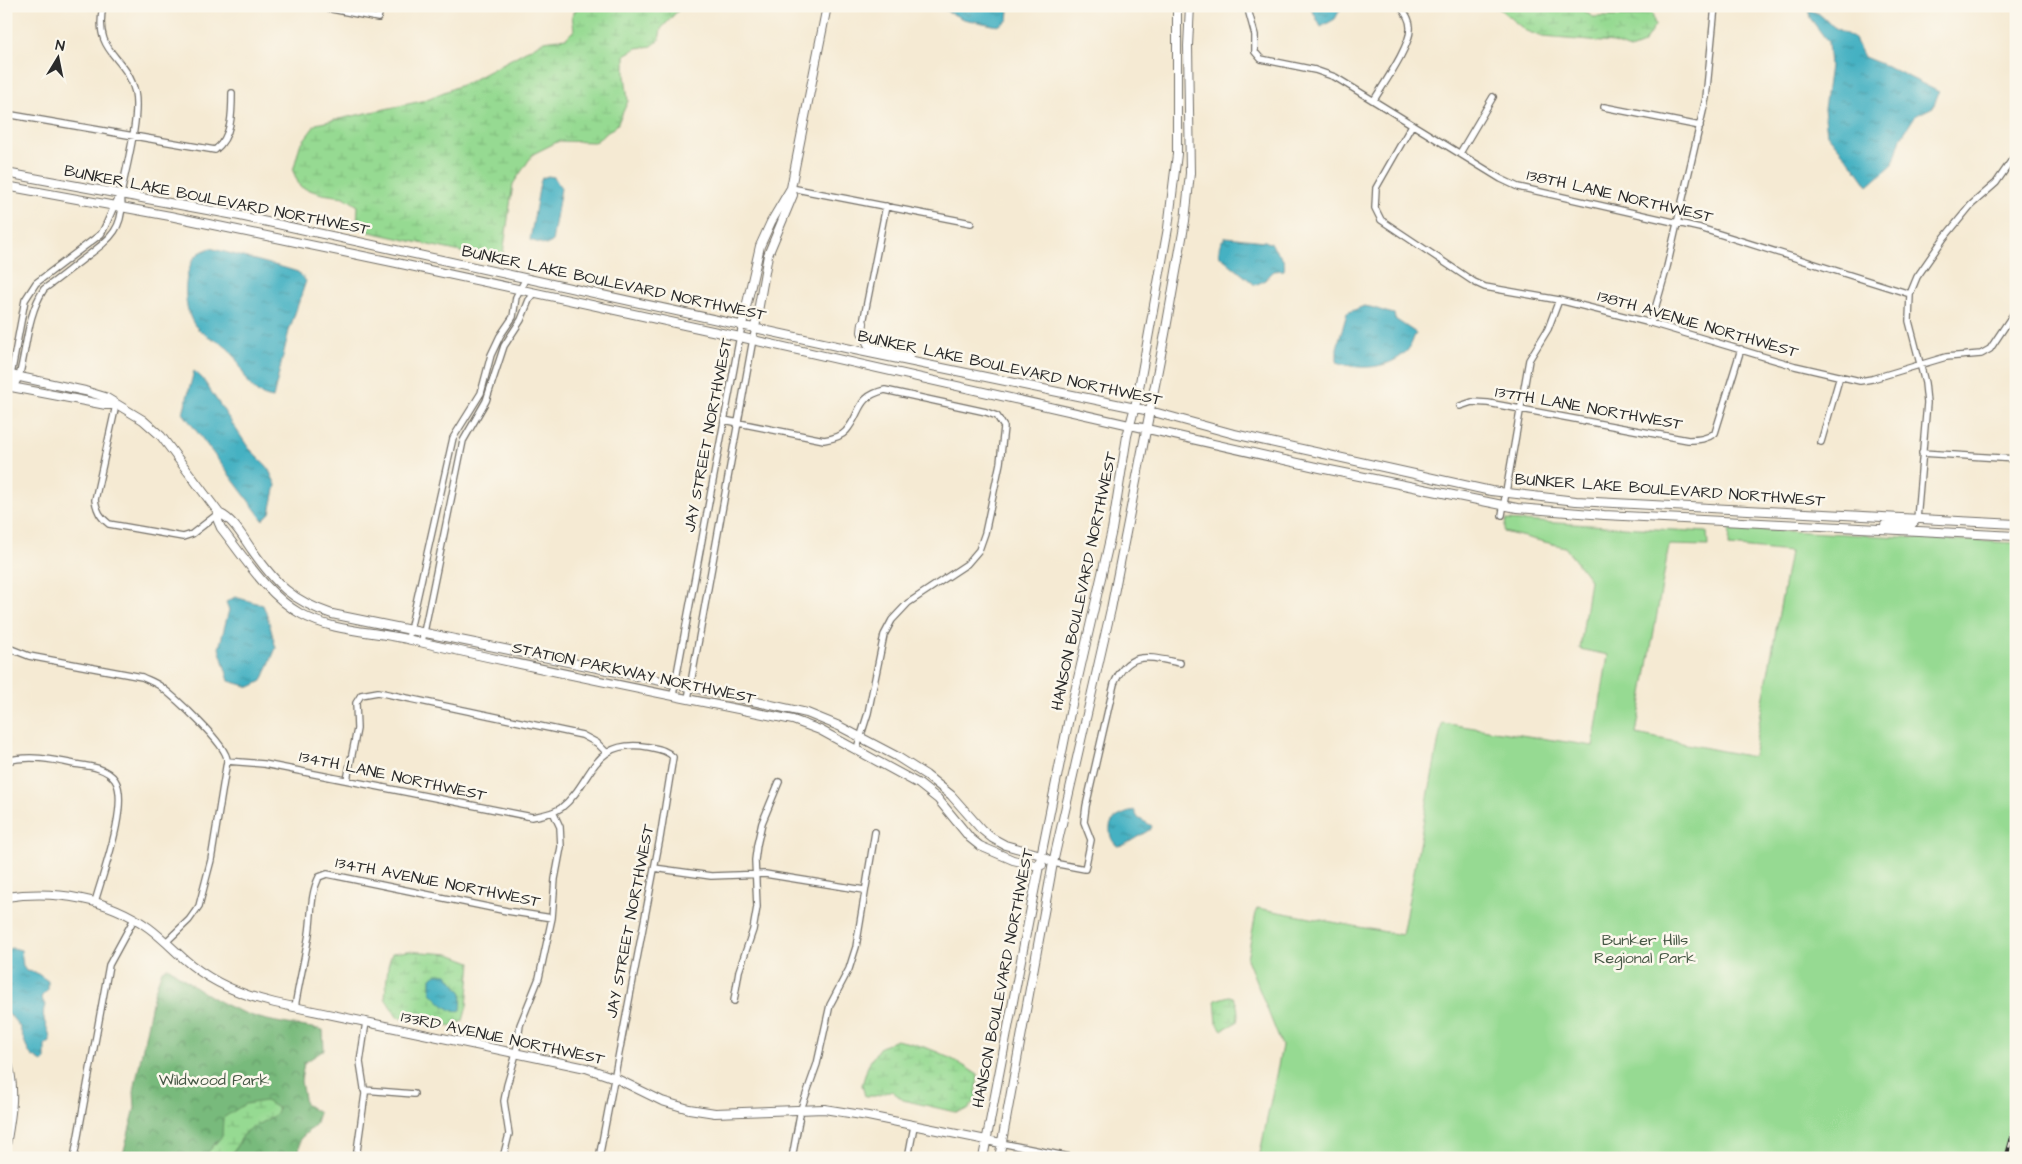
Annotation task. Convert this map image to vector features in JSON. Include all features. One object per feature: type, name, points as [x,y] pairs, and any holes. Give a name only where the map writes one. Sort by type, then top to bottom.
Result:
[{"type":"main road","name":"JAY STREET NORTHWEST","points":[[755,328],[768,255],[793,195],[792,188],[827,6]]},
{"type":"main road","name":"HANSON BOULEVARD NORTHWEST","points":[[983,1158],[1072,704],[1112,530],[1176,178],[1177,6]]},
{"type":"main road","name":"HANSON BOULEVARD NORTHWEST","points":[[999,1158],[1054,863],[1111,609],[1147,428],[1188,198],[1190,173],[1188,46],[1190,6]]},
{"type":"main road","name":"BUNKER LAKE BOULEVARD NORTHWEST","points":[[6,173],[240,216],[755,328],[1150,411],[1234,434],[1506,494],[1576,501],[2016,524]]},
{"type":"main road","name":"BUNKER LAKE BOULEVARD NORTHWEST","points":[[6,186],[123,208],[536,293],[1130,424],[1320,468],[1487,502],[1604,515],[1813,526]]},
{"type":"main road","name":"JAY STREET NORTHWEST","points":[[742,325],[760,246],[771,222],[792,188]]},
{"type":"main road","points":[[863,323],[862,332],[864,338],[871,346],[901,354],[927,364]]},
{"type":"main road","name":"STATION PARKWAY NORTHWEST","points":[[8,375],[106,397],[116,405],[143,420],[161,436],[219,513],[227,517],[260,561],[292,596],[311,607],[349,618],[676,684],[807,713],[860,737],[896,756],[938,782],[981,829],[992,838],[1005,845],[1041,855],[1054,863]]},
{"type":"main road","name":"STATION PARKWAY NORTHWEST","points":[[10,386],[106,405],[116,405]]},
{"type":"main road","name":"STATION PARKWAY NORTHWEST","points":[[219,513],[218,521],[221,528],[271,590],[288,605],[308,618],[347,628],[408,639],[794,720],[857,748],[919,784],[938,798],[970,838],[980,846],[1013,860],[1039,866],[1054,863]]},
{"type":"main road","points":[[1813,526],[1861,524],[1911,525],[1917,519]]},
{"type":"main road","points":[[1813,526],[2016,536]]},
{"type":"main road","points":[[347,628],[349,618]]},
{"type":"main road","name":"133RD AVENUE NORTHWEST","points":[[6,897],[44,894],[95,902],[134,919],[166,942],[202,973],[223,986],[247,996],[586,1068],[615,1078],[662,1101],[689,1109],[715,1113],[824,1109],[1001,1143]]},
{"type":"main road","points":[[6,1058],[12,1082],[12,1102],[6,1145]]},
{"type":"street","points":[[10,386],[8,375],[24,300],[36,283],[101,234],[107,224],[112,206],[120,194],[136,110],[135,92],[129,77],[106,47],[102,37],[100,27],[103,6]]},
{"type":"street","points":[[316,6],[378,18],[381,6]]},
{"type":"street","name":"138TH LANE NORTHWEST","points":[[1250,6],[1249,13],[1255,35],[1254,49],[1257,56],[1261,59],[1325,73],[1374,100],[1501,179],[1526,189],[1678,222],[1722,234],[1910,294]]},
{"type":"street","points":[[1374,100],[1408,42],[1409,24],[1400,6]]},
{"type":"street","points":[[1651,323],[1678,222],[1706,98],[1715,6]]},
{"type":"street","points":[[6,114],[215,150],[223,144],[227,135],[232,107],[232,94]]},
{"type":"street","points":[[1460,153],[1493,96]]},
{"type":"street","points":[[1604,107],[1700,126]]},
{"type":"street","name":"138TH AVENUE NORTHWEST","points":[[1412,125],[1376,188],[1375,208],[1381,220],[1474,282],[1485,287],[1559,300],[1651,323],[1795,366],[1860,381],[1946,357],[1981,354],[1990,349],[2016,310]]},
{"type":"street","points":[[1917,519],[1927,403],[1925,383],[1908,321],[1910,294],[1917,277],[1944,238],[1971,205],[1996,183],[2016,154]]},
{"type":"street","points":[[792,188],[971,223]]},
{"type":"street","points":[[10,386],[19,377],[33,309],[38,298],[44,289],[112,236],[119,223],[123,208],[120,194]]},
{"type":"street","points":[[863,323],[886,206]]},
{"type":"street","points":[[408,639],[453,438],[481,393],[491,355],[512,316],[516,297],[526,278]]},
{"type":"street","points":[[422,642],[463,442],[486,401],[504,346],[521,320],[529,300],[536,293]]},
{"type":"street","points":[[1502,515],[1529,360],[1548,330],[1559,300]]},
{"type":"street","name":"JAY STREET NORTHWEST","points":[[673,695],[742,325]]},
{"type":"street","name":"JAY STREET NORTHWEST","points":[[688,699],[755,328]]},
{"type":"street","name":"137TH LANE NORTHWEST","points":[[1460,406],[1472,402],[1688,440],[1701,440],[1716,433],[1741,349]]},
{"type":"street","points":[[1821,442],[1840,376]]},
{"type":"street","points":[[724,420],[824,440],[834,438],[845,432],[862,402],[876,392],[885,390],[997,416],[1004,427],[1000,463],[985,532],[979,550],[967,564],[908,603],[892,620],[884,635],[868,713],[857,748]]},
{"type":"street","points":[[116,405],[95,500],[98,513],[103,519],[109,524],[183,537],[192,534],[219,513]]},
{"type":"street","points":[[1922,453],[2016,459]]},
{"type":"street","points":[[6,646],[30,656],[142,677],[158,685],[190,713],[223,748],[227,761],[211,860],[199,906],[190,920],[166,942]]},
{"type":"street","name":"STATION PARKWAY NORTHWEST","points":[[1054,863],[1085,869],[1090,840],[1084,822],[1084,814],[1104,724],[1118,673],[1126,664],[1140,657],[1180,663]]},
{"type":"street","points":[[347,780],[357,729],[356,703],[361,695],[368,693],[378,692],[582,735],[597,743],[607,753],[588,772],[577,792],[560,809],[553,812],[560,826],[561,847],[555,879],[552,918],[538,978],[520,1024],[516,1054],[504,1101],[509,1134],[503,1158]]},
{"type":"street","name":"JAY STREET NORTHWEST","points":[[599,1158],[673,757],[664,750],[646,747],[619,748],[607,753]]},
{"type":"street","points":[[6,761],[21,758],[49,759],[98,768],[116,781],[120,792],[119,809],[111,847],[95,902]]},
{"type":"street","name":"134TH LANE NORTHWEST","points":[[227,761],[264,764],[511,814],[532,817],[553,812]]},
{"type":"street","points":[[734,1001],[739,971],[753,930],[757,908],[755,874],[757,845],[762,822],[779,782]]},
{"type":"street","points":[[792,1158],[801,1109],[817,1064],[830,1005],[849,969],[856,947],[875,832]]},
{"type":"street","points":[[654,868],[712,876],[755,874],[798,878],[864,890]]},
{"type":"street","name":"134TH AVENUE NORTHWEST","points":[[295,1007],[306,950],[311,904],[319,877],[327,874],[552,918]]},
{"type":"street","points":[[74,1158],[109,965],[134,919]]},
{"type":"street","points":[[356,1158],[362,1121],[364,1090],[360,1062],[366,1022]]},
{"type":"street","points":[[364,1090],[414,1094]]},
{"type":"street","points":[[908,1158],[914,1126]]},
{"type":"street","name":"133RD AVENUE NORTHWEST","points":[[1001,1143],[1075,1158]]},
{"type":"green space","points":[[579,6],[682,6],[661,29],[659,40],[652,46],[637,48],[625,55],[628,101],[617,125],[595,142],[559,141],[533,154],[513,184],[502,261],[365,231],[357,225],[358,206],[344,197],[322,194],[300,187],[293,171],[300,145],[316,124],[422,101],[471,81],[544,41],[566,38],[574,30],[572,15]]},
{"type":"green space","points":[[746,6],[796,6],[791,14],[770,15]]},
{"type":"green space","points":[[1496,6],[1577,6],[1593,17],[1637,16],[1645,12],[1652,13],[1655,26],[1643,44],[1630,49],[1614,43],[1543,37],[1526,31]]},
{"type":"green space","name":"Bunker Hills Regional Park","points":[[1506,520],[1707,532],[1708,546],[1669,545],[1636,734],[1753,757],[1790,552],[1729,546],[1730,528],[2016,543],[2016,1158],[1259,1158],[1282,1046],[1247,959],[1257,908],[1402,935],[1442,723],[1593,746],[1608,655],[1580,649],[1590,580],[1565,547],[1504,532]]},
{"type":"green space","points":[[408,951],[450,954],[471,962],[467,1006],[463,1021],[453,1026],[397,1017],[385,998],[388,966],[392,953]]},
{"type":"green space","name":"Wildwood Park","points":[[168,967],[206,994],[236,1010],[265,1020],[323,1030],[324,1050],[304,1063],[301,1081],[305,1104],[319,1113],[315,1125],[300,1139],[299,1158],[229,1158],[246,1131],[217,1141],[207,1158],[122,1158],[135,1108],[134,1091],[154,993],[162,970]]},
{"type":"green space","points":[[1229,996],[1233,997],[1237,1006],[1237,1022],[1222,1030],[1217,1023],[1215,1000]]},
{"type":"green space","points":[[896,1040],[919,1045],[939,1053],[978,1075],[976,1099],[968,1110],[955,1112],[903,1100],[892,1091],[875,1096],[865,1096],[862,1085],[868,1065],[879,1048]]},
{"type":"green space","points":[[265,1101],[278,1108],[275,1115],[246,1131],[229,1158],[207,1158],[209,1151],[222,1136],[223,1118],[245,1104]]},
{"type":"water","points":[[937,6],[1008,6],[1008,20],[998,26],[963,19]]},
{"type":"water","points":[[1310,6],[1342,6],[1335,19],[1321,27]]},
{"type":"water","points":[[1808,9],[1819,14],[1834,27],[1855,39],[1864,57],[1889,67],[1939,92],[1933,107],[1915,116],[1901,138],[1893,164],[1868,186],[1827,134],[1824,109],[1830,66],[1828,42],[1810,18]]},
{"type":"water","points":[[554,177],[561,188],[552,242],[546,245],[530,240],[540,183],[542,178]]},
{"type":"water","points":[[1226,237],[1265,241],[1272,244],[1283,259],[1284,270],[1274,271],[1264,281],[1255,285],[1220,256],[1220,245]]},
{"type":"water","points":[[210,248],[298,272],[306,281],[289,331],[273,398],[256,391],[247,380],[231,352],[197,328],[192,321],[186,302],[188,272],[196,256]]},
{"type":"water","points":[[1364,306],[1394,314],[1395,319],[1416,333],[1408,349],[1392,362],[1374,367],[1355,367],[1337,362],[1337,348],[1347,313]]},
{"type":"water","points":[[194,371],[202,378],[248,447],[267,466],[276,485],[270,513],[263,520],[183,413]]},
{"type":"water","points":[[235,597],[263,605],[276,648],[262,681],[250,687],[229,681],[219,648],[229,610],[226,602]]},
{"type":"water","points":[[1134,810],[1138,818],[1152,826],[1151,829],[1124,845],[1117,846],[1110,835],[1110,826],[1114,819]]},
{"type":"water","points":[[6,949],[21,950],[23,966],[26,971],[35,972],[48,981],[48,990],[41,997],[45,1005],[43,1016],[50,1042],[45,1045],[45,1060],[42,1062],[28,1051],[19,1026],[6,1010]]},
{"type":"water","points":[[436,974],[447,974],[462,993],[461,1010],[457,1011],[449,1008],[431,993],[431,978]]},
{"type":"railway","points":[[2006,1158],[2016,1123]]}]
